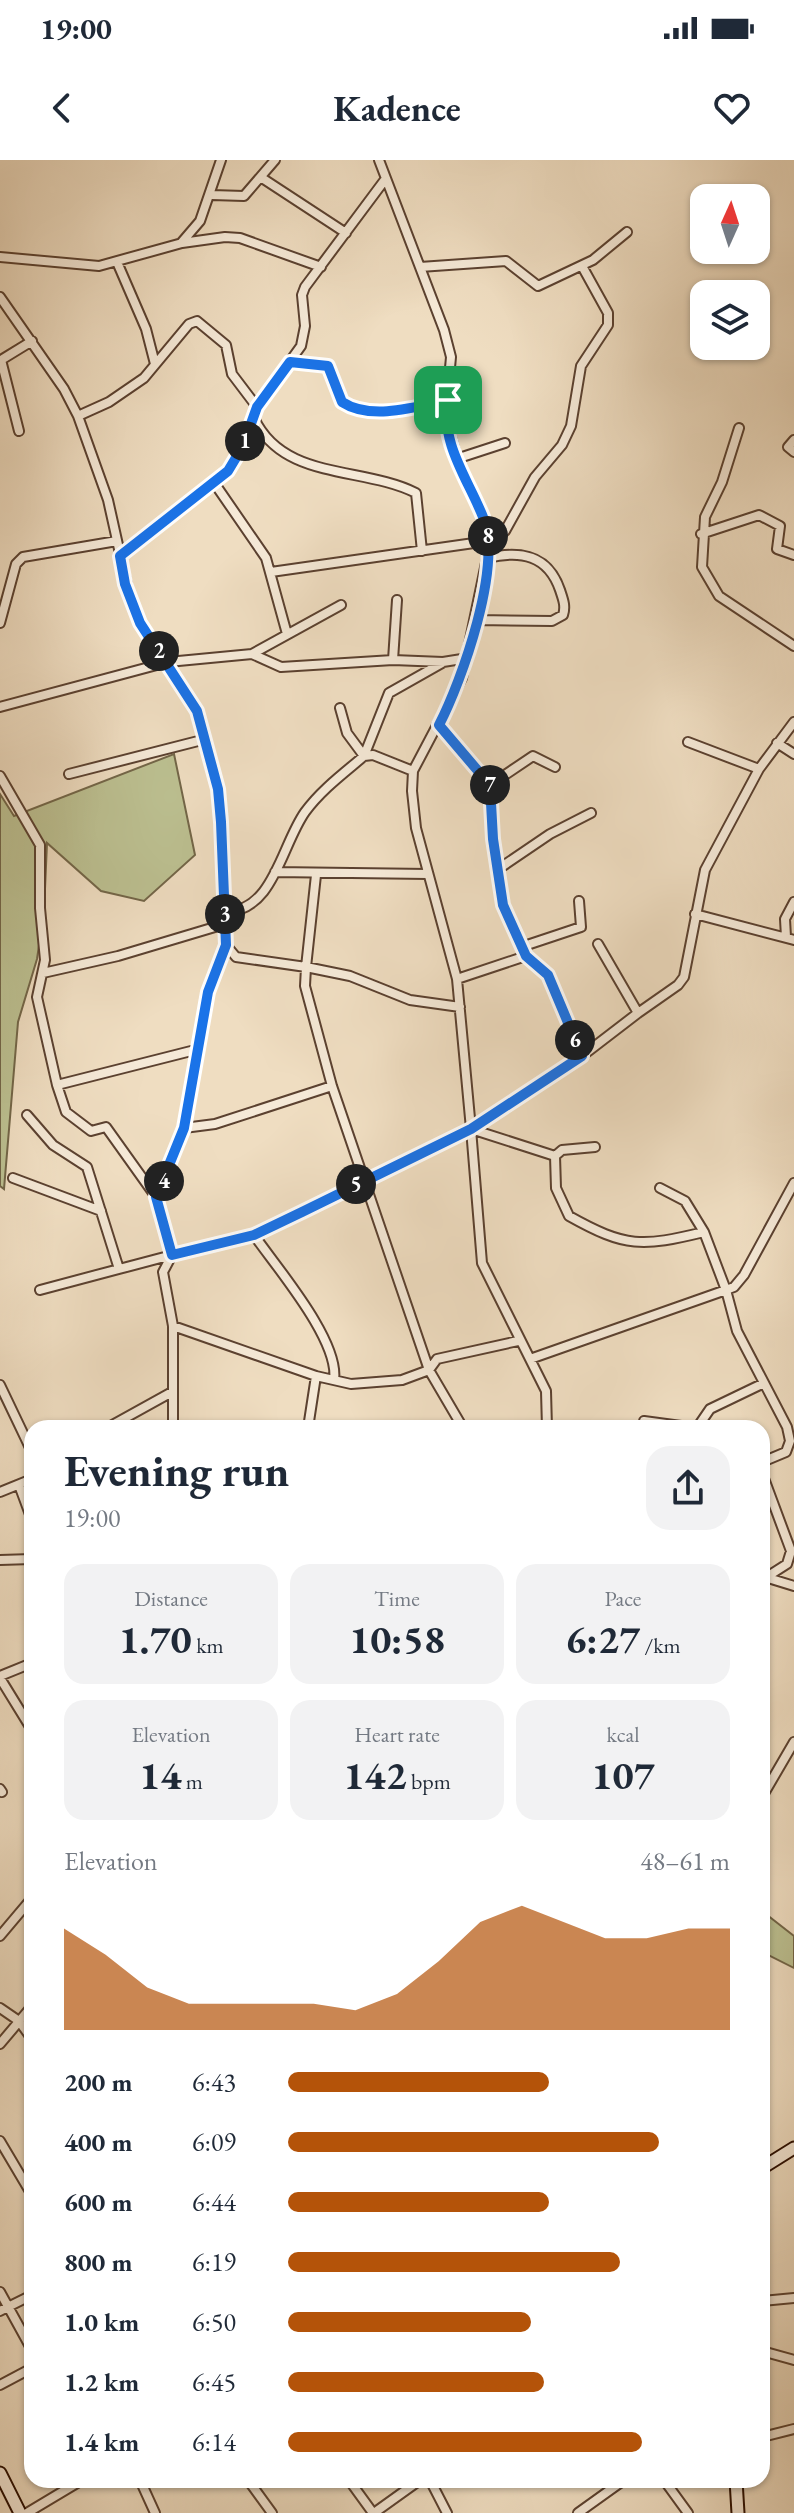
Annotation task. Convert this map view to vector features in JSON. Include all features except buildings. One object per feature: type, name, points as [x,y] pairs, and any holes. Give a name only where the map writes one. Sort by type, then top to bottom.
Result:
[{"type":"street","points":[[182,243],[200,221],[212,195],[221,160]]},
{"type":"street","points":[[212,195],[244,196],[275,160]]},
{"type":"street","points":[[379,160],[384,181],[420,267],[451,357],[446,411],[456,459],[483,516],[488,541],[477,620],[468,658],[439,725],[413,771],[412,809],[457,979],[482,1263],[518,1341],[546,1391],[547,1420]]},
{"type":"street","points":[[262,178],[346,233]]},
{"type":"street","points":[[120,556],[215,484],[237,458],[257,407],[304,337],[302,295],[384,181]]},
{"type":"street","points":[[420,267],[506,261],[538,286],[582,266],[627,232]]},
{"type":"street","points":[[0,257],[86,267],[117,262],[182,243],[240,238],[321,267]]},
{"type":"street","points":[[117,262],[146,329],[155,364]]},
{"type":"street","points":[[271,572],[488,541],[505,531],[535,477],[562,445],[571,426],[581,366],[608,325],[608,313],[582,266]]},
{"type":"street","points":[[0,297],[64,389],[78,416],[108,500],[125,584],[140,623],[197,711],[218,789],[226,945],[211,978],[184,1128],[156,1197]]},
{"type":"street","points":[[78,416],[120,395],[144,378],[189,324],[197,321],[226,345],[232,374],[257,407]]},
{"type":"street","points":[[19,431],[0,364],[3,358],[32,341]]},
{"type":"street","points":[[290,362],[328,366],[342,402],[352,407],[399,410],[448,400]]},
{"type":"street","points":[[254,418],[268,440],[314,466],[382,481],[416,493],[422,551]]},
{"type":"street","points":[[739,428],[701,534],[702,567],[719,596],[794,646]]},
{"type":"street","points":[[794,440],[788,447],[794,452]]},
{"type":"street","points":[[456,459],[505,443]]},
{"type":"street","points":[[215,484],[257,543],[271,572],[287,634]]},
{"type":"street","points":[[701,534],[750,515],[759,515],[780,526],[777,549],[794,555]]},
{"type":"street","points":[[0,623],[16,564],[23,557],[117,541]]},
{"type":"street","points":[[477,620],[552,621],[563,615],[565,608],[555,575],[544,562],[523,555],[487,558]]},
{"type":"street","points":[[393,660],[397,600]]},
{"type":"street","points":[[0,707],[168,662],[252,654],[341,605]]},
{"type":"street","points":[[252,654],[281,667],[393,660],[443,662],[468,658]]},
{"type":"street","points":[[225,912],[250,908],[275,872],[307,809],[364,756],[389,693],[443,662]]},
{"type":"street","points":[[340,708],[347,733],[364,756]]},
{"type":"street","points":[[40,1290],[254,1235],[471,1129],[582,1056],[678,985],[684,977],[705,870],[759,769],[794,722]]},
{"type":"street","points":[[439,725],[490,785],[503,905],[526,956],[548,975],[582,1056]]},
{"type":"street","points":[[69,774],[206,739]]},
{"type":"street","points":[[688,742],[759,769]]},
{"type":"street","points":[[777,743],[794,754]]},
{"type":"street","points":[[364,756],[373,755],[413,771]]},
{"type":"street","points":[[490,785],[533,756],[555,767]]},
{"type":"street","points":[[0,776],[40,845],[43,973],[37,997],[57,1085],[69,1116],[91,1131],[106,1127],[156,1197],[172,1255],[163,1272],[173,1326],[173,1420]]},
{"type":"street","points":[[497,870],[550,834],[591,813]]},
{"type":"street","points":[[275,872],[316,875],[428,874]]},
{"type":"street","points":[[316,875],[305,986],[332,1086],[429,1370],[458,1420]]},
{"type":"street","points":[[521,947],[581,927],[579,901]]},
{"type":"street","points":[[695,914],[790,938],[785,919],[794,902]]},
{"type":"street","points":[[43,973],[118,956],[225,924]]},
{"type":"street","points":[[598,944],[638,1013]]},
{"type":"street","points":[[226,945],[236,957],[350,976],[410,1000],[460,1007]]},
{"type":"street","points":[[457,979],[526,956]]},
{"type":"street","points":[[57,1085],[199,1049]]},
{"type":"street","points":[[184,1128],[215,1124],[332,1086]]},
{"type":"street","points":[[27,1115],[53,1145],[87,1167],[119,1269]]},
{"type":"street","points":[[471,1129],[555,1156]]},
{"type":"street","points":[[555,1156],[562,1150],[595,1147]]},
{"type":"street","points":[[555,1156],[561,1203],[569,1216],[577,1221],[605,1234],[648,1244],[704,1232]]},
{"type":"street","points":[[13,1178],[101,1211]]},
{"type":"street","points":[[530,1359],[734,1287],[744,1275],[794,1183]]},
{"type":"street","points":[[660,1188],[685,1201],[704,1232],[726,1290],[737,1331],[787,1427],[790,1452],[770,1459]]},
{"type":"street","points":[[254,1235],[325,1343],[334,1363],[334,1380]]},
{"type":"street","points":[[173,1326],[201,1333],[316,1376],[371,1384],[402,1380],[429,1370],[437,1359],[518,1341]]},
{"type":"street","points":[[309,1420],[316,1376]]},
{"type":"street","points":[[702,1420],[710,1409],[762,1384]]},
{"type":"street","points":[[0,1385],[24,1435]]},
{"type":"street","points":[[121,1420],[172,1392]]},
{"type":"street","points":[[0,1492],[24,1483]]},
{"type":"street","points":[[19,1485],[24,1498]]},
{"type":"street","points":[[770,1495],[791,1551],[787,1564],[770,1576]]},
{"type":"street","points":[[0,1560],[24,1559]]},
{"type":"street","points":[[770,1580],[794,1586]]},
{"type":"street","points":[[24,1666],[0,1677],[24,1717]]},
{"type":"street","points":[[770,1783],[794,1742]]},
{"type":"street","points":[[0,1936],[24,1908]]},
{"type":"street","points":[[0,2008],[24,2028]]},
{"type":"street","points":[[0,2044],[24,2015]]},
{"type":"street","points":[[0,2141],[24,2182]]},
{"type":"street","points":[[770,2163],[794,2148]]},
{"type":"street","points":[[0,2292],[24,2334]]},
{"type":"street","points":[[770,2300],[794,2298]]},
{"type":"street","points":[[0,2311],[24,2299]]},
{"type":"street","points":[[770,2353],[794,2360]]},
{"type":"street","points":[[0,2385],[24,2372]]},
{"type":"street","points":[[770,2435],[794,2429]]},
{"type":"street","points":[[0,2473],[20,2513]]},
{"type":"street","points":[[27,2513],[69,2488]]},
{"type":"street","points":[[144,2488],[155,2513]]},
{"type":"street","points":[[254,2488],[272,2513]]},
{"type":"street","points":[[355,2488],[373,2513],[409,2488]]},
{"type":"street","points":[[434,2488],[447,2513]]},
{"type":"street","points":[[578,2513],[613,2488]]},
{"type":"street","points":[[670,2488],[688,2513]]},
{"type":"street","points":[[736,2488],[738,2513]]},
{"type":"green space","points":[[174,754],[195,855],[144,901],[101,891],[47,843],[44,912],[37,959],[18,1022],[4,1189],[0,1186],[0,794],[14,816]]},
{"type":"green space","points":[[770,1917],[794,1936],[794,1968],[770,1956]]},
{"type":"route","points":[[290,362],[313,362],[328,366],[334,389],[342,402],[352,407],[399,410],[448,400],[448,426],[456,459],[483,516],[488,541],[477,620],[468,658],[462,678],[439,725],[478,767],[490,785],[493,839],[503,905],[526,956],[548,975],[582,1056],[471,1129],[302,1212],[254,1235],[203,1250],[172,1255],[156,1197],[184,1128],[211,978],[226,945],[221,822],[218,789],[197,711],[140,623],[125,584],[120,556],[228,471],[243,446],[257,407],[290,362]]}]
